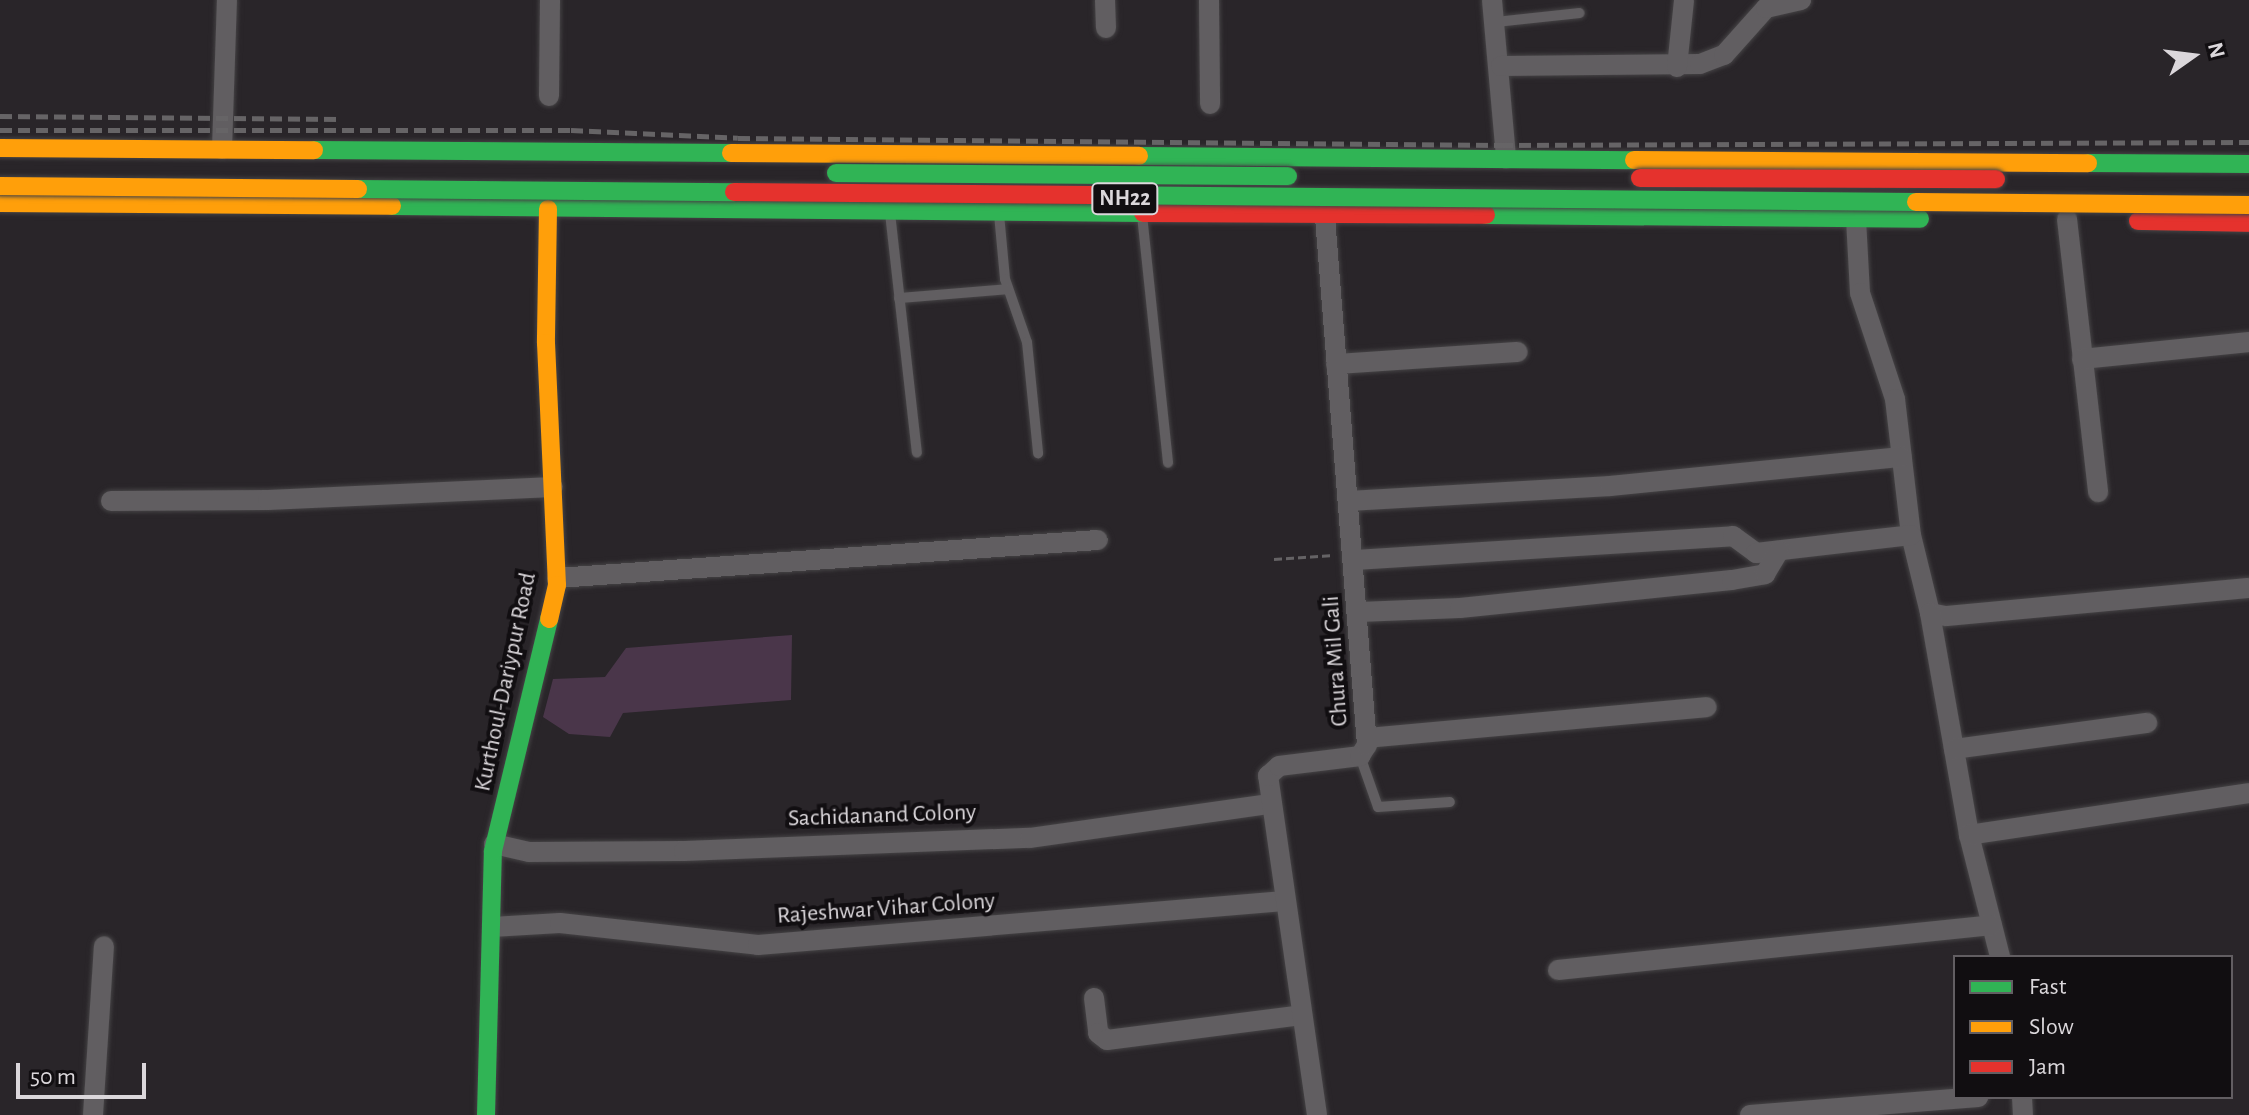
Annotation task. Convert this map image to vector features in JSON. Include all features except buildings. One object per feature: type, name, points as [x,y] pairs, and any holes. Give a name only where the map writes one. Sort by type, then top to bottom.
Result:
[{"type":"main road","points":[[0,148],[2249,164]]},
{"type":"main road","points":[[427,208],[428,149]]},
{"type":"main road","points":[[1268,216],[1270,157]]},
{"type":"main road","points":[[1763,159],[1763,220]]},
{"type":"main road","name":"NH22","points":[[0,165],[2249,183]]},
{"type":"main road","name":"NH22","points":[[0,186],[2249,205]]},
{"type":"main road","points":[[0,203],[2249,223]]},
{"type":"main road","name":"Kurthoul-Dariypur Road","points":[[486,1115],[494,844],[557,578],[548,209]]},
{"type":"street","points":[[222,149],[227,0]]},
{"type":"street","points":[[549,96],[550,0]]},
{"type":"street","points":[[1105,0],[1106,28]]},
{"type":"street","points":[[1209,0],[1210,104]]},
{"type":"street","points":[[1492,0],[1501,66],[1506,158]]},
{"type":"street","points":[[1677,67],[1684,0]]},
{"type":"street","points":[[1501,66],[1677,67],[1724,55],[1762,11],[1801,0]]},
{"type":"street","name":"Chura Mil Gali","points":[[1317,1115],[1269,804],[1268,776],[1274,768],[1363,747],[1355,556],[1325,217]]},
{"type":"street","points":[[1856,219],[1860,293],[1895,399],[1911,535],[1930,613],[1969,835],[2000,955]]},
{"type":"street","points":[[2067,219],[2098,492]]},
{"type":"street","points":[[2082,359],[2249,342]]},
{"type":"street","points":[[1336,364],[1518,352]]},
{"type":"street","points":[[1350,501],[1610,486],[1902,457]]},
{"type":"street","points":[[111,501],[268,500],[553,487]]},
{"type":"street","points":[[1355,556],[1733,536],[1756,553],[1911,535]]},
{"type":"street","points":[[557,578],[1098,540]]},
{"type":"street","points":[[1359,612],[1460,608],[1732,580],[1765,574],[1779,551]]},
{"type":"street","points":[[1930,613],[1946,616],[2249,588]]},
{"type":"street","points":[[1363,747],[1707,707]]},
{"type":"street","points":[[1954,749],[2147,723]]},
{"type":"street","points":[[1969,835],[2249,793]]},
{"type":"street","name":"Sachidanand Colony","points":[[494,844],[529,852],[668,851],[1030,838],[1269,804]]},
{"type":"street","name":"Rajeshwar Vihar Colony","points":[[492,927],[560,923],[758,945],[1284,901]]},
{"type":"street","points":[[1558,970],[1992,925]]},
{"type":"street","points":[[93,1115],[104,946]]},
{"type":"street","points":[[1094,998],[1098,1033],[1107,1040],[1301,1015]]},
{"type":"street","points":[[1750,1115],[1953,1099]]},
{"type":"lane","points":[[1496,22],[1580,13]]},
{"type":"lane","points":[[890,213],[917,452]]},
{"type":"lane","points":[[999,214],[1008,289],[1025,329],[1038,453]]},
{"type":"lane","points":[[1142,215],[1168,463]]},
{"type":"lane","points":[[899,298],[1008,289]]},
{"type":"lane","points":[[1363,747],[1378,807],[1450,802]]},
{"type":"path","points":[[1274,559],[1355,556]]},
{"type":"shaded area","points":[[792,635],[791,700],[623,713],[610,737],[569,734],[543,717],[553,679],[605,677],[626,648]]},
{"type":"railway","points":[[0,116],[340,119]]},
{"type":"railway","points":[[0,130],[571,130],[738,138],[1501,145],[2249,142]]},
{"type":"traffic: fast","points":[[314,150],[731,153]]},
{"type":"traffic: fast","points":[[1139,156],[1634,160]]},
{"type":"traffic: fast","points":[[2088,163],[2249,164]]},
{"type":"traffic: fast","points":[[836,173],[1288,176]]},
{"type":"traffic: fast","points":[[358,189],[734,192]]},
{"type":"traffic: fast","points":[[1091,195],[1916,202]]},
{"type":"traffic: fast","points":[[392,206],[1143,213]]},
{"type":"traffic: fast","points":[[1486,215],[1920,219]]},
{"type":"traffic: fast","points":[[486,1115],[493,851],[549,619]]},
{"type":"traffic: slow","points":[[0,148],[314,150]]},
{"type":"traffic: slow","points":[[731,153],[1139,156]]},
{"type":"traffic: slow","points":[[1634,160],[2088,163]]},
{"type":"traffic: slow","points":[[0,186],[358,189]]},
{"type":"traffic: slow","points":[[1916,202],[2249,205]]},
{"type":"traffic: slow","points":[[0,203],[392,206]]},
{"type":"traffic: slow","points":[[548,209],[546,343],[557,585],[549,619]]},
{"type":"traffic: jam","points":[[1640,178],[1996,179]]},
{"type":"traffic: jam","points":[[734,192],[1091,195]]},
{"type":"traffic: jam","points":[[1143,213],[1486,215]]},
{"type":"traffic: jam","points":[[2138,221],[2249,223]]}]
